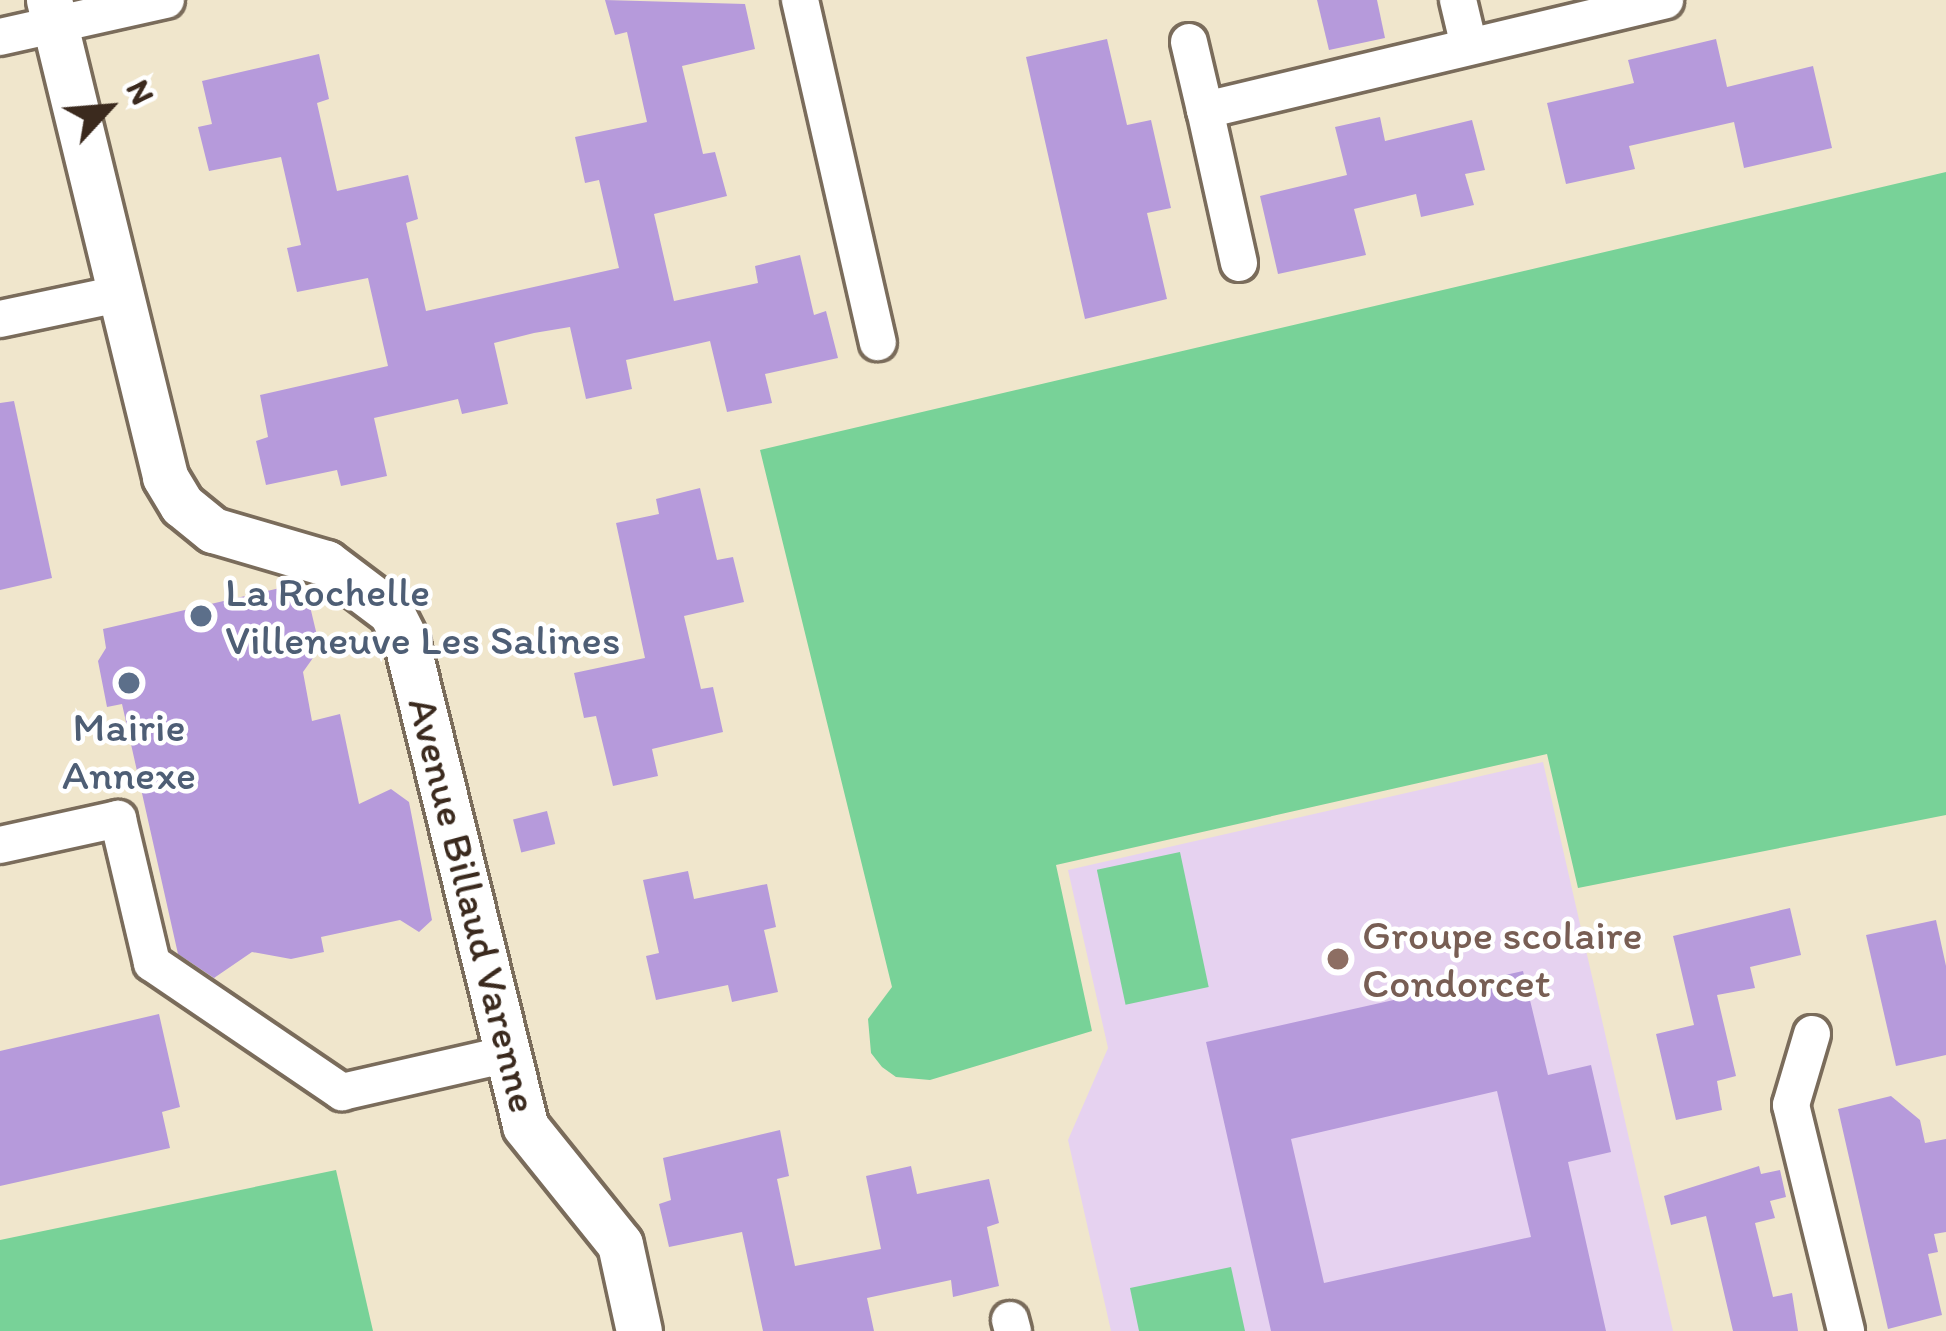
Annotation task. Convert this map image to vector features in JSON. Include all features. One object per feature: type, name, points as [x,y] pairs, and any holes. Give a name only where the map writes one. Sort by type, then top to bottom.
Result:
[{"type":"street","points":[[0,38],[52,12],[166,0]]},
{"type":"street","points":[[800,0],[878,342]]},
{"type":"street","points":[[1458,0],[1469,46]]},
{"type":"street","points":[[1205,110],[1665,0]]},
{"type":"street","name":"Avenue Billaud Varenne","points":[[52,12],[155,448],[182,505],[213,530],[346,576],[391,613],[407,644],[525,1126],[620,1244],[639,1331]]},
{"type":"street","points":[[1189,42],[1239,262]]},
{"type":"street","points":[[0,319],[119,294]]},
{"type":"street","points":[[0,845],[118,819],[152,963],[342,1092],[504,1054]]},
{"type":"street","points":[[1812,1034],[1791,1105],[1846,1331]]},
{"type":"shaded area","name":"Groupe scolaire Condorcet","points":[[1543,762],[1673,1331],[1111,1331],[1068,1140],[1108,1048],[1068,870]]},
{"type":"green space","points":[[1946,172],[1946,815],[1578,888],[1547,754],[1056,865],[1092,1031],[930,1080],[896,1077],[882,1067],[871,1053],[868,1019],[892,987],[760,450]]},
{"type":"green space","points":[[1180,852],[1209,987],[1126,1005],[1097,870]]},
{"type":"green space","points":[[336,1170],[373,1331],[0,1331],[0,1240]]},
{"type":"green space","points":[[1231,1267],[1245,1331],[1139,1331],[1130,1288]]},
{"type":"building","points":[[605,0],[745,4],[755,49],[682,66],[703,154],[715,152],[727,196],[654,214],[674,301],[758,283],[755,266],[800,255],[814,315],[826,311],[838,358],[765,374],[772,403],[727,412],[710,341],[626,360],[632,389],[586,399],[570,327],[534,333],[494,343],[508,404],[462,414],[458,399],[374,418],[387,476],[341,486],[337,470],[266,485],[256,441],[268,437],[260,395],[388,366],[368,278],[297,292],[287,248],[301,245],[281,157],[209,171],[198,127],[212,124],[202,81],[319,54],[329,99],[317,103],[337,191],[408,175],[418,219],[406,223],[426,311],[619,268],[599,180],[585,183],[575,137],[647,122],[627,32],[615,35]]},
{"type":"building","points":[[1317,0],[1377,0],[1385,38],[1329,50]]},
{"type":"building","points":[[1107,39],[1127,125],[1151,120],[1171,208],[1147,213],[1167,299],[1085,319],[1026,57]]},
{"type":"building","points":[[1716,39],[1727,87],[1813,66],[1832,148],[1744,168],[1734,122],[1629,146],[1635,169],[1566,184],[1547,103],[1634,83],[1628,60]]},
{"type":"building","points":[[1380,117],[1385,141],[1472,120],[1485,170],[1465,174],[1474,205],[1421,217],[1416,194],[1354,209],[1366,255],[1278,274],[1260,196],[1347,175],[1335,127]]},
{"type":"building","points":[[14,401],[52,578],[0,590],[0,403]]},
{"type":"building","points":[[700,488],[717,560],[733,557],[744,602],[684,616],[701,689],[713,687],[723,732],[652,749],[658,776],[613,786],[596,716],[584,718],[574,673],[645,658],[616,523],[659,514],[656,499]]},
{"type":"building","points":[[280,588],[307,594],[320,648],[303,672],[312,721],[340,714],[359,804],[391,789],[409,802],[432,920],[419,932],[400,920],[321,937],[324,952],[291,959],[252,952],[214,978],[178,954],[122,704],[107,707],[98,661],[106,648],[103,629]]},
{"type":"building","points":[[547,811],[555,844],[521,852],[513,819]]},
{"type":"building","points":[[688,871],[694,899],[767,884],[776,927],[764,930],[778,992],[732,1002],[728,985],[656,1000],[646,956],[659,953],[643,880]]},
{"type":"building","points":[[1790,908],[1801,955],[1750,967],[1755,988],[1717,995],[1736,1076],[1717,1081],[1722,1110],[1676,1120],[1656,1034],[1694,1025],[1673,936]]},
{"type":"building","points":[[1936,920],[1946,966],[1946,1055],[1896,1066],[1866,935]]},
{"type":"building","points":[[1523,971],[1548,1075],[1591,1065],[1611,1152],[1568,1162],[1606,1331],[1271,1331],[1206,1042]],"holes":[[[1497,1091],[1531,1237],[1324,1283],[1291,1139]]]},
{"type":"building","points":[[159,1014],[180,1107],[162,1112],[170,1148],[0,1186],[0,1051]]},
{"type":"building","points":[[1891,1096],[1920,1120],[1925,1143],[1946,1139],[1946,1232],[1934,1234],[1938,1252],[1928,1254],[1942,1315],[1888,1329],[1838,1109]]},
{"type":"building","points":[[780,1130],[789,1176],[777,1179],[795,1266],[881,1249],[866,1176],[911,1166],[917,1194],[989,1179],[999,1223],[987,1227],[999,1286],[953,1297],[951,1280],[867,1298],[874,1331],[763,1331],[742,1232],[669,1247],[659,1204],[671,1200],[663,1158]]},
{"type":"building","points":[[1759,1166],[1761,1174],[1780,1170],[1786,1197],[1770,1201],[1775,1218],[1755,1223],[1773,1297],[1792,1293],[1798,1331],[1733,1331],[1706,1216],[1671,1225],[1664,1196]]},
{"type":"place","name":"La Rochelle Villeneuve Les Salines","points":[[201,616]]},
{"type":"place","name":"Mairie Annexe","points":[[129,683]]},
{"type":"place","name":"Groupe scolaire Condorcet","points":[[1338,959]]}]
